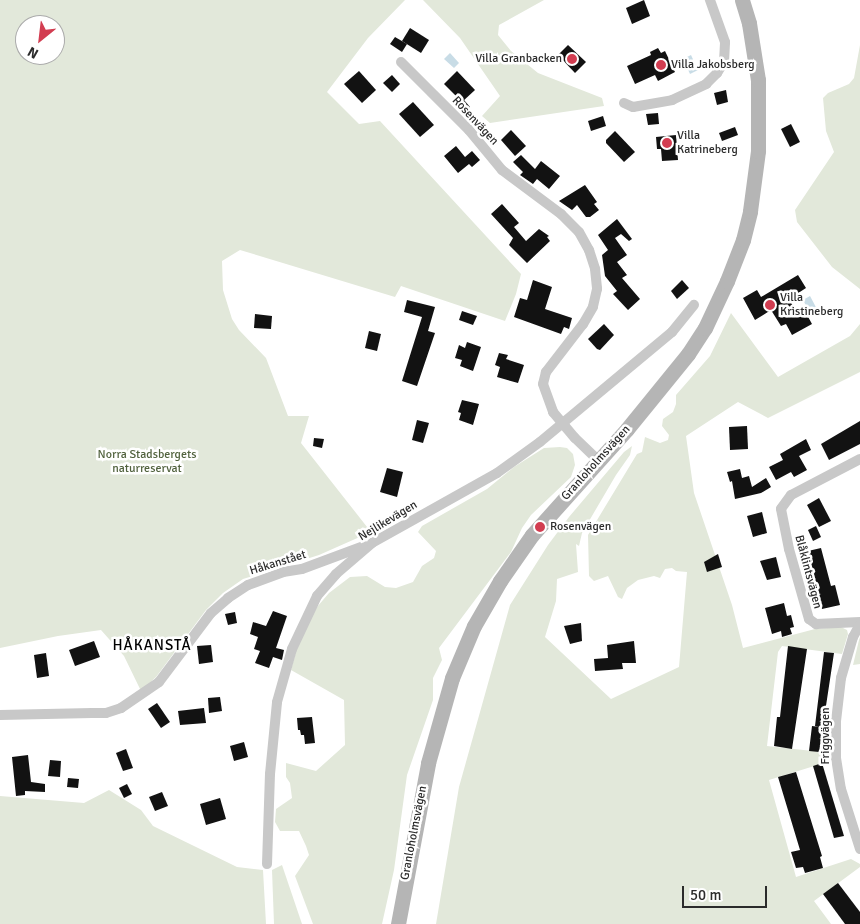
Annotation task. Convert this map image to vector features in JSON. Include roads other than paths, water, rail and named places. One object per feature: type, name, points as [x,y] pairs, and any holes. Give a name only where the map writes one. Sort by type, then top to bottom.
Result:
[{"type":"street","points":[[624,102],[633,107],[672,100],[706,84],[717,73],[724,62],[724,42],[710,0]]},
{"type":"street","name":"Granloholmsvägen","points":[[398,924],[428,763],[452,678],[474,626],[500,582],[532,535],[670,379],[698,340],[728,281],[742,240],[754,184],[760,115],[756,64],[742,0]]},
{"type":"street","name":"Rosenvägen","points":[[401,62],[469,130],[502,170],[561,214],[579,232],[589,250],[595,269],[597,289],[593,307],[583,324],[546,372],[543,384],[553,412],[599,461]]},
{"type":"street","name":"Nejlikevägen","points":[[267,864],[273,728],[292,649],[317,596],[336,574],[372,543],[497,473],[562,423],[672,332],[694,304]]},
{"type":"street","name":"Blåklintsvägen","points":[[860,459],[791,495],[781,508],[787,541],[808,619],[816,624],[860,623]]},
{"type":"street","name":"Håkanstået","points":[[0,715],[92,714],[121,708],[159,682],[211,613],[228,598],[248,585],[282,572],[302,569],[372,543]]},
{"type":"street","name":"Friggvägen","points":[[860,623],[853,637],[844,669],[836,721],[836,758],[841,789],[860,849]]},
{"type":"water","points":[[450,53],[459,63],[454,68],[444,59]]},
{"type":"water","points":[[691,55],[698,70],[690,74],[683,59]]},
{"type":"water","points":[[810,296],[818,311],[811,315],[803,300]]},
{"type":"place","name":"Villa Granbacken","points":[[572,59]]},
{"type":"place","name":"Villa Jakobsberg","points":[[661,65]]},
{"type":"place","name":"Villa Katrineberg","points":[[667,143]]},
{"type":"place","name":"Villa Kristineberg","points":[[770,305]]},
{"type":"place","name":"Rosenvägen","points":[[540,527]]},
{"type":"district","name":"HÅKANSTÅ","points":[[152,646]]},
{"type":"park label","name":"Norra Stadsbergets naturreservat","points":[[147,462]]}]
